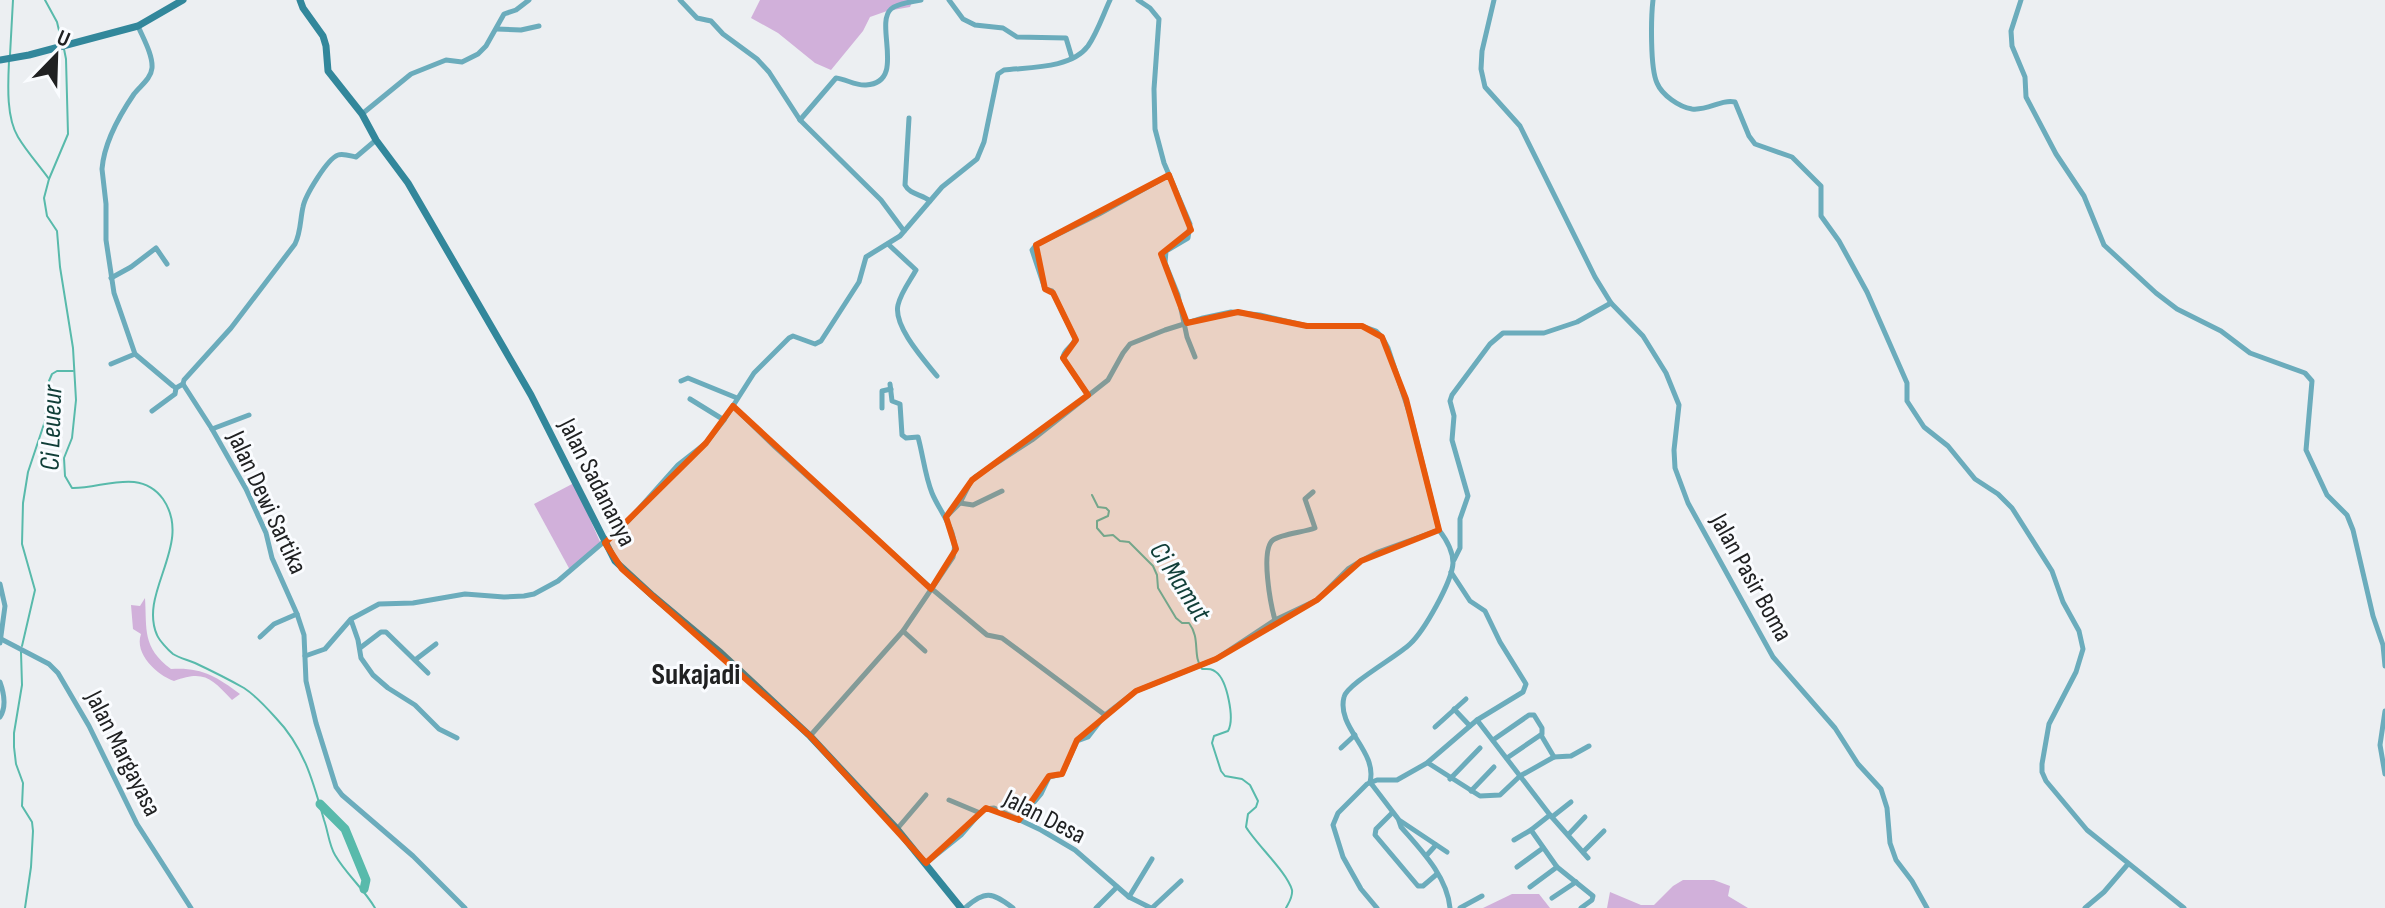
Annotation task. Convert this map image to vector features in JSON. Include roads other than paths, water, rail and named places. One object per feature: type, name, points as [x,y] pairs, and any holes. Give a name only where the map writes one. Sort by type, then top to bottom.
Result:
[{"type":"street","points":[[4,60],[138,26],[183,0]]},
{"type":"street","name":"Jalan Sadananya","points":[[300,0],[323,36],[328,71],[362,114],[376,140],[408,183],[531,395],[610,553],[622,569],[702,636],[810,736],[897,829],[963,908]]},
{"type":"street","points":[[362,114],[411,74],[446,60],[462,62],[478,54],[504,14],[529,0]]},
{"type":"street","points":[[680,0],[697,18],[711,21],[757,59],[800,120],[879,198],[904,231]]},
{"type":"street","points":[[800,120],[836,78],[863,85],[878,81],[888,62],[887,15],[897,6],[921,0]]},
{"type":"street","points":[[949,0],[963,19],[975,25],[1003,28],[1017,37],[1066,38],[1072,58]]},
{"type":"street","points":[[305,656],[325,649],[351,619],[384,602],[413,603],[465,594],[504,597],[534,594],[558,581],[605,543],[647,502],[678,465],[706,443],[754,373],[790,337],[796,336],[813,343],[821,341],[859,282],[866,257],[904,231],[942,187],[977,159],[984,142],[999,73],[1072,58],[1088,46],[1110,0]]},
{"type":"street","points":[[1138,0],[1159,19],[1154,89],[1155,129],[1169,175],[1191,227],[1188,238],[1166,251],[1164,257],[1195,357]]},
{"type":"street","name":"Jalan Pasir Boma","points":[[1494,0],[1482,51],[1481,69],[1485,87],[1520,126],[1611,303],[1643,336],[1666,373],[1679,415],[1675,468],[1688,503],[1773,657],[1835,728],[1858,764],[1881,789],[1896,860],[1927,908]]},
{"type":"street","points":[[1653,0],[1653,52],[1659,86],[1673,101],[1690,109],[1708,109],[1735,102],[1755,144],[1792,157],[1818,182],[1822,191],[1821,216],[1839,241],[1867,292],[1907,383],[1907,401],[1924,427],[1951,449],[1975,479],[2012,508],[2052,571],[2063,602],[2079,631],[2083,649],[2076,672],[2049,724],[2042,772],[2050,787],[2087,830],[2184,908]]},
{"type":"street","points":[[2021,0],[2011,31],[2012,46],[2025,77],[2026,97],[2056,154],[2084,196],[2104,245],[2177,309],[2221,331],[2250,353],[2305,373],[2312,381],[2306,450],[2327,495],[2347,515],[2355,536],[2373,616],[2384,645],[2385,666]]},
{"type":"street","points":[[138,26],[151,61],[151,73],[124,111],[103,157],[106,240],[114,293],[135,354],[176,388]]},
{"type":"street","points":[[497,29],[521,30],[539,26]]},
{"type":"street","points":[[909,118],[905,185],[911,192],[930,201]]},
{"type":"street","points":[[176,388],[183,384],[231,328],[295,244],[300,233],[305,199],[323,170],[338,155],[356,157],[376,140]]},
{"type":"street","points":[[1088,395],[1063,358],[1075,338],[1052,291],[1045,289],[1032,250],[1036,245],[1169,175]]},
{"type":"street","points":[[888,244],[914,268],[898,304],[900,323],[915,349],[937,376]]},
{"type":"street","points":[[111,278],[156,248],[167,264]]},
{"type":"street","points":[[1377,908],[1348,869],[1333,825],[1340,809],[1370,782],[1372,775],[1343,707],[1345,692],[1412,643],[1433,611],[1460,548],[1460,519],[1468,496],[1452,440],[1452,395],[1490,344],[1503,333],[1544,333],[1577,322],[1611,303]]},
{"type":"street","points":[[946,517],[960,503],[975,477],[1032,440],[1108,380],[1130,344],[1165,330],[1231,312],[1307,326],[1362,326],[1382,337],[1406,399],[1439,530],[1453,561]]},
{"type":"street","points":[[111,364],[135,354]]},
{"type":"street","points":[[681,381],[688,378],[737,398]]},
{"type":"street","name":"Jalan Dewi Sartika","points":[[183,384],[246,489],[297,614],[304,635],[306,681],[338,791],[413,856],[465,908]]},
{"type":"street","points":[[810,736],[903,631],[956,549],[946,517],[931,491],[918,437],[906,438],[902,435],[900,404],[892,401],[891,387],[882,391],[882,408]]},
{"type":"street","points":[[152,411],[175,394],[176,388]]},
{"type":"street","points":[[690,399],[724,420]]},
{"type":"street","points":[[733,406],[932,589],[987,635],[1002,638],[1105,715]]},
{"type":"street","points":[[212,429],[249,415]]},
{"type":"street","points":[[960,503],[973,505],[1002,491]]},
{"type":"street","points":[[1275,620],[1269,599],[1268,548],[1275,539],[1315,528],[1305,500],[1313,492]]},
{"type":"street","points":[[1019,820],[1041,794],[1049,777],[1062,774],[1077,741],[1088,737],[1105,715],[1136,691],[1232,650],[1275,620],[1317,600],[1348,569],[1361,561],[1439,530]]},
{"type":"street","points":[[1370,782],[1397,780],[1427,763],[1477,720],[1523,692],[1526,684],[1485,611],[1470,601],[1451,572]]},
{"type":"street","points":[[0,584],[5,602],[0,641]]},
{"type":"street","points":[[260,637],[274,624],[297,614]]},
{"type":"street","points":[[351,619],[361,658],[373,675],[415,705],[439,729],[457,738]]},
{"type":"street","points":[[359,649],[383,631],[428,673]]},
{"type":"street","points":[[903,631],[925,651]]},
{"type":"street","name":"Jalan Margayasa","points":[[0,641],[49,664],[58,673],[89,726],[137,824],[191,908]]},
{"type":"street","points":[[415,660],[436,644]]},
{"type":"street","points":[[0,682],[4,710],[0,717]]},
{"type":"street","points":[[1435,727],[1466,699]]},
{"type":"street","points":[[1454,709],[1470,726]]},
{"type":"street","points":[[2385,711],[2380,745],[2385,774]]},
{"type":"street","points":[[1493,740],[1534,715],[1554,757]]},
{"type":"street","points":[[1477,720],[1551,816],[1588,858]]},
{"type":"street","points":[[1341,748],[1355,735]]},
{"type":"street","points":[[1507,758],[1541,735]]},
{"type":"street","points":[[1427,763],[1481,797],[1500,795],[1520,776],[1554,757],[1571,756],[1589,746]]},
{"type":"street","points":[[1450,779],[1480,748]]},
{"type":"street","points":[[1471,791],[1494,767]]},
{"type":"street","points":[[1370,782],[1399,820],[1447,852]]},
{"type":"street","points":[[897,829],[926,795]]},
{"type":"street","points":[[949,800],[980,813]]},
{"type":"street","points":[[1514,840],[1571,802]]},
{"type":"street","name":"Jalan Desa","points":[[926,863],[961,835],[980,813],[994,808],[1075,850],[1129,897],[1151,908]]},
{"type":"street","points":[[1392,813],[1376,829],[1375,835],[1418,886],[1423,886],[1437,874]]},
{"type":"street","points":[[1568,835],[1585,817]]},
{"type":"street","points":[[1399,820],[1448,892],[1450,908]]},
{"type":"street","points":[[1531,830],[1557,867],[1593,896],[1581,908]]},
{"type":"street","points":[[1583,852],[1604,831]]},
{"type":"street","points":[[1426,856],[1436,845]]},
{"type":"street","points":[[1517,867],[1543,848]]},
{"type":"street","points":[[1129,897],[1152,859]]},
{"type":"street","points":[[2085,908],[2104,892],[2128,864]]},
{"type":"street","points":[[1530,887],[1557,867]]},
{"type":"street","points":[[1151,908],[1181,881]]},
{"type":"street","points":[[1552,898],[1576,882]]},
{"type":"street","points":[[1096,908],[1117,887]]},
{"type":"street","points":[[963,908],[987,894],[1013,908]]},
{"type":"street","points":[[1460,908],[1482,896]]},
{"type":"waterway","name":"Ci Leueur","points":[[10,55],[13,0]]},
{"type":"waterway","name":"Ci Leueur","points":[[45,0],[57,22],[62,43]]},
{"type":"waterway","name":"Ci Leueur","points":[[64,49],[68,134],[44,198],[47,216],[57,231],[73,348],[76,400],[72,438],[64,458],[65,476],[72,488],[132,482],[154,489],[163,499],[171,516],[172,533],[154,602],[153,619],[158,637],[173,654],[248,691],[285,728],[306,765],[333,851],[375,908]]},
{"type":"waterway","name":"Ci Leueur","points":[[9,61],[9,100],[14,129],[49,179]]},
{"type":"waterway","points":[[22,646],[35,590],[22,544],[23,503],[28,472],[45,421],[52,374],[73,371]]},
{"type":"waterway","name":"Ci Mamut","points":[[1092,495],[1098,507],[1109,511],[1108,516],[1097,521],[1097,528],[1104,536],[1113,535],[1120,541],[1129,542],[1153,566],[1158,588],[1176,618],[1182,623],[1189,623],[1193,629],[1197,658],[1202,669],[1214,671],[1224,683],[1230,725],[1228,731],[1214,736],[1212,743],[1221,771],[1225,776],[1242,779],[1250,785],[1258,801],[1248,814],[1246,827],[1289,883],[1292,895],[1286,908]]},
{"type":"waterway","points":[[21,652],[22,685],[14,747],[23,783],[22,806],[32,822],[33,831],[25,908]]},
{"type":"waterway","name":"Ci Leueur","points":[[320,804],[345,829],[366,880],[364,889]]},
{"type":"district","name":"Sukajadi","points":[[696,674]]}]
